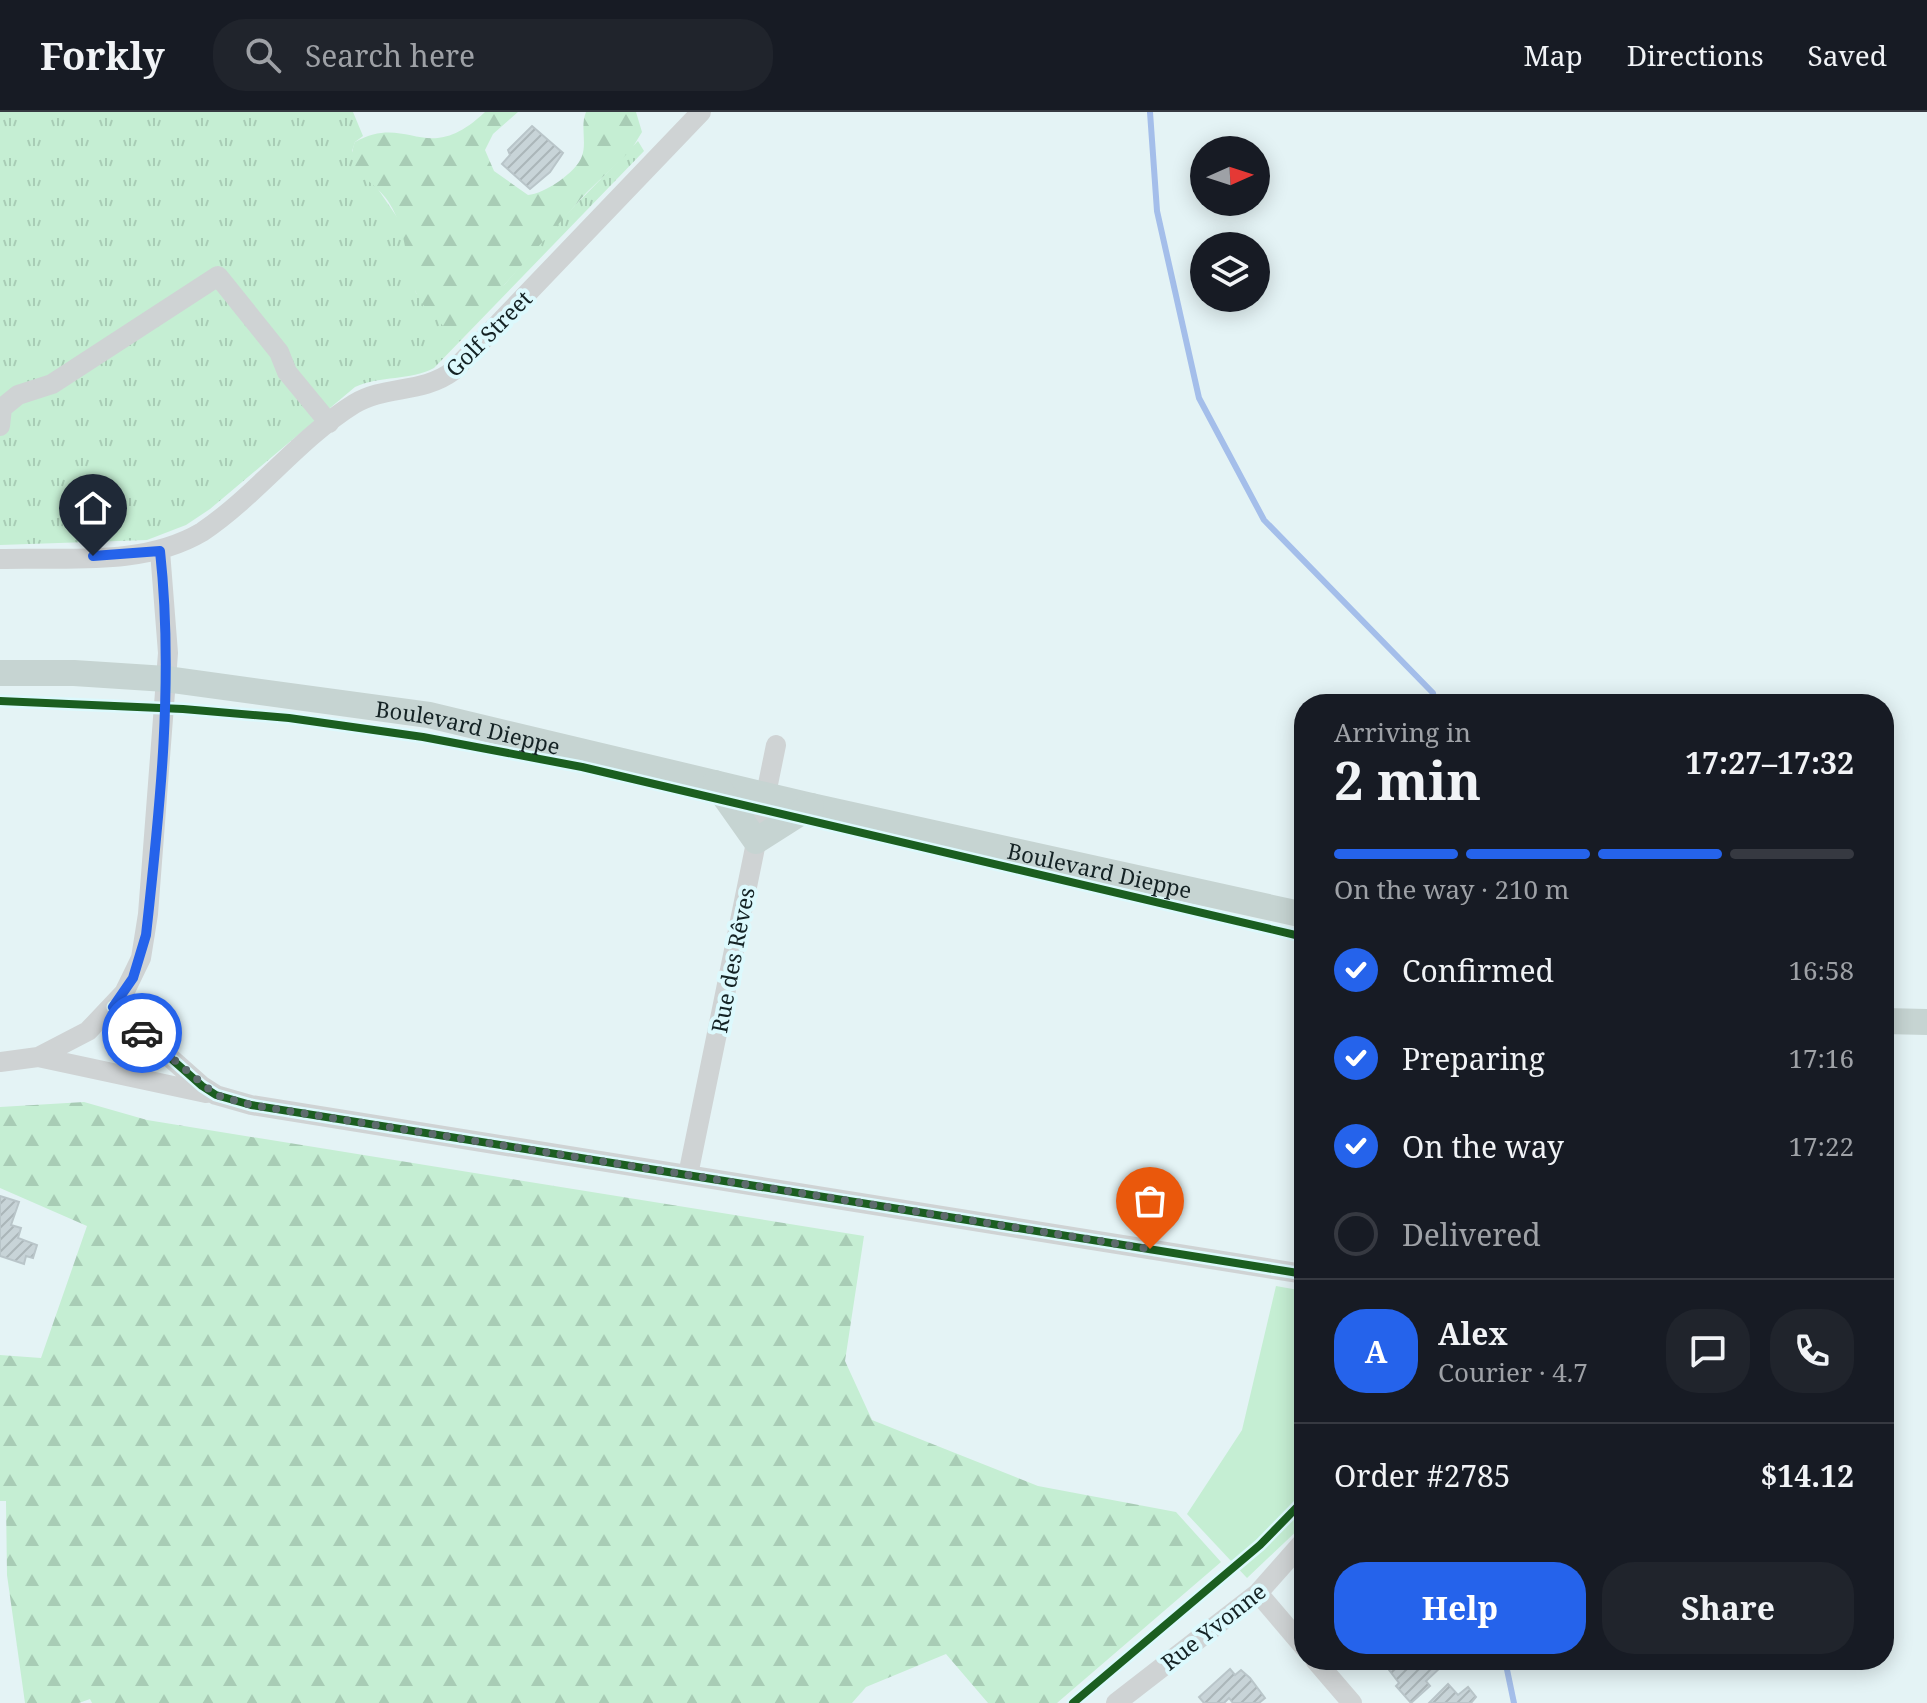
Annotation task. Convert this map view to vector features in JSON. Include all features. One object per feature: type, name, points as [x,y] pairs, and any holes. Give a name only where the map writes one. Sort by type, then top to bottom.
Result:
[{"type":"main road","name":"Boulevard Dieppe","points":[[0,673],[74,673],[166,679],[429,715],[811,806],[1294,913]]},
{"type":"main road","points":[[715,783],[756,841],[811,806]]},
{"type":"main road","points":[[1894,1021],[1927,1022]]},
{"type":"street","name":"Golf Street","points":[[160,551],[185,542],[223,517],[329,423],[368,397],[429,385],[453,371],[693,115]]},
{"type":"street","points":[[0,426],[2,408],[18,395],[52,384],[218,276],[279,352],[287,372],[329,423]]},
{"type":"street","points":[[0,559],[160,551],[168,632],[146,935],[133,978],[113,1007],[76,1039],[38,1057],[0,1062]]},
{"type":"street","name":"Rue des Rêves","points":[[688,1175],[776,745]]},
{"type":"street","points":[[113,1007],[177,1066],[216,1095]]},
{"type":"street","points":[[38,1057],[274,1109],[1294,1272]]},
{"type":"street","name":"Rue Yvonne","points":[[1116,1703],[1258,1593],[1294,1552]]},
{"type":"street","points":[[1258,1593],[1294,1635]]},
{"type":"street","points":[[1324,1670],[1352,1703]]},
{"type":"green space","points":[[0,112],[353,112],[363,136],[355,142],[352,151],[399,220],[407,242],[416,293],[440,320],[482,300],[505,284],[554,227],[638,141],[644,151],[434,368],[355,387],[210,509],[186,525],[147,540],[0,545]]},
{"type":"green space","points":[[485,112],[518,112],[493,134],[485,150],[494,171],[528,195],[559,181],[579,162],[583,151],[586,112],[636,112],[642,132],[631,150],[587,192],[505,284],[448,333],[417,295],[395,213],[382,194],[356,168],[352,152],[355,142],[374,134],[432,138],[447,136],[465,128]]},
{"type":"green space","points":[[84,1102],[147,1120],[864,1236],[845,1361],[872,1420],[1038,1486],[1176,1512],[1221,1562],[1057,1703],[988,1703],[946,1654],[866,1687],[852,1703],[92,1703],[90,1699],[79,1703],[25,1703],[7,1575],[6,1501],[0,1501],[0,1355],[41,1358],[87,1226],[0,1188],[0,1107]]},
{"type":"green space","points":[[1276,1286],[1294,1289],[1294,1533],[1247,1578],[1187,1514],[1242,1430]]},
{"type":"building","points":[[532,126],[563,153],[550,172],[530,189],[502,164],[510,155],[508,150]]},
{"type":"building","points":[[0,1196],[19,1202],[11,1225],[21,1228],[18,1238],[37,1245],[33,1258],[26,1256],[24,1264],[0,1256]]},
{"type":"building","points":[[1230,1669],[1235,1675],[1241,1670],[1265,1698],[1259,1703],[1233,1703],[1229,1698],[1224,1703],[1204,1703],[1199,1697]]},
{"type":"building","points":[[1389,1670],[1438,1670],[1426,1681],[1430,1686],[1411,1703],[1396,1686],[1399,1683]]},
{"type":"building","points":[[1448,1684],[1458,1695],[1468,1687],[1476,1697],[1471,1703],[1429,1703]]},
{"type":"waterway","points":[[1150,112],[1157,211],[1199,398],[1264,520],[1433,694]]},
{"type":"waterway","points":[[1507,1670],[1514,1703]]},
{"type":"cycle path","points":[[0,701],[183,709],[289,718],[423,737],[582,767],[1294,935]]},
{"type":"cycle path","points":[[113,1007],[202,1086],[216,1095],[251,1105],[1294,1272]]},
{"type":"cycle path","points":[[1073,1703],[1260,1545],[1294,1510]]},
{"type":"way so far","points":[[142,1033],[190,1077],[216,1095],[251,1105],[1150,1249]]},
{"type":"route","points":[[93,556],[160,551],[165,591],[168,653],[146,935],[133,978],[113,1007],[142,1033]]}]
